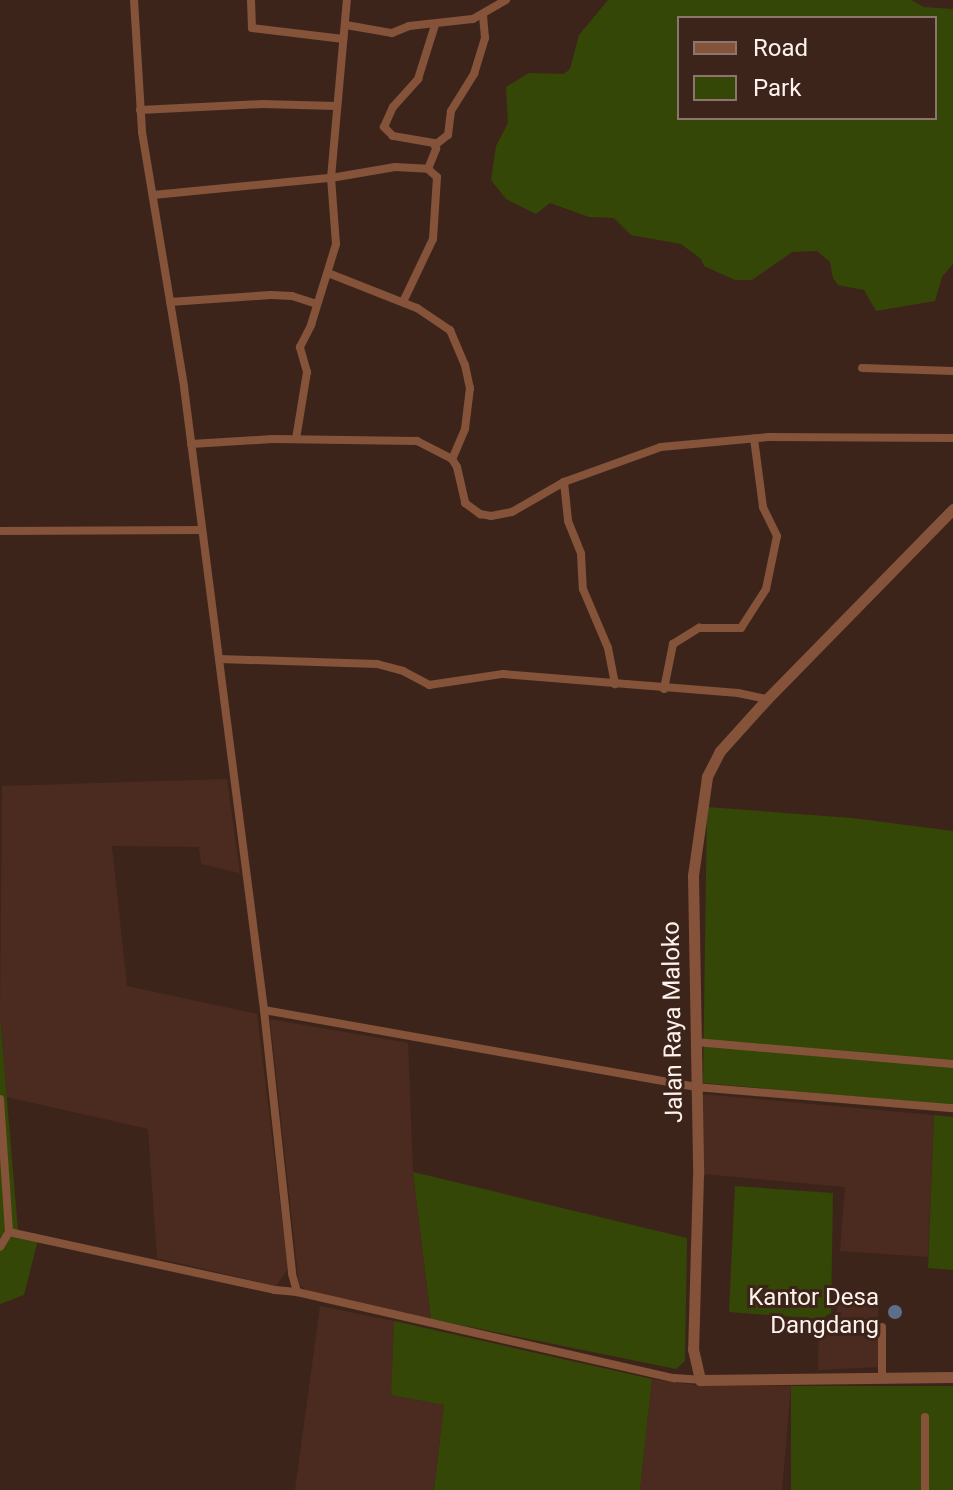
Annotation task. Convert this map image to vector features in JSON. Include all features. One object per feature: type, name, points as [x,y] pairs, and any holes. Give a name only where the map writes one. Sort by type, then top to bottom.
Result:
[{"type":"street","points":[[134,0],[140,110],[191,444],[264,1010],[292,1274],[297,1292]]},
{"type":"street","points":[[251,0],[252,28],[343,39]]},
{"type":"street","points":[[296,439],[307,372],[300,347],[328,273],[337,234],[331,178],[347,0]]},
{"type":"street","points":[[346,25],[392,33],[409,26],[435,25],[483,16],[506,0]]},
{"type":"street","points":[[428,169],[435,145],[449,133],[451,112],[474,74],[485,38],[483,16]]},
{"type":"street","points":[[435,25],[418,79],[393,107],[384,127],[390,135],[427,140],[435,145]]},
{"type":"street","points":[[140,110],[262,104],[336,106]]},
{"type":"street","points":[[153,195],[360,176],[388,167],[428,169],[437,177],[439,189],[433,239],[403,302]]},
{"type":"street","points":[[328,273],[403,302],[437,318],[450,330],[468,372],[470,388],[465,429],[452,459]]},
{"type":"street","points":[[170,302],[271,295],[317,304]]},
{"type":"street","points":[[862,368],[953,371]]},
{"type":"street","points":[[191,444],[296,439],[417,441],[452,459],[457,467],[465,503],[480,514],[512,512],[564,482],[661,447],[754,439],[953,438]]},
{"type":"street","points":[[664,689],[673,644],[699,628],[741,628],[766,589],[777,536],[763,507],[754,439]]},
{"type":"street","points":[[564,482],[568,521],[581,554],[583,589],[608,648],[615,684]]},
{"type":"street","name":"Jalan Raya Maloko","points":[[700,1380],[693,1349],[698,1175],[693,875],[707,777],[720,751],[767,699],[953,509]]},
{"type":"street","points":[[0,531],[202,530]]},
{"type":"street","points":[[219,659],[377,664],[403,671],[429,685],[503,674],[767,699]]},
{"type":"street","points":[[264,1010],[695,1087],[953,1108]]},
{"type":"street","points":[[695,1042],[953,1064]]},
{"type":"street","points":[[0,1099],[9,1232],[0,1247]]},
{"type":"street","points":[[9,1232],[275,1290],[297,1292],[674,1378],[953,1377]]},
{"type":"street","points":[[882,1327],[882,1378]]},
{"type":"street","points":[[925,1417],[925,1490]]},
{"type":"shaded area","points":[[227,779],[240,873],[201,864],[199,847],[112,846],[127,986],[257,1014],[288,1269],[276,1286],[157,1258],[148,1129],[7,1097],[0,1016],[2,786]]},
{"type":"shaded area","points":[[270,1019],[408,1043],[413,1172],[431,1319],[308,1292],[299,1284]]},
{"type":"shaded area","points":[[701,1094],[934,1115],[928,1257],[840,1251],[845,1187],[703,1174]]},
{"type":"shaded area","points":[[837,1303],[878,1303],[878,1367],[818,1370],[819,1324],[837,1320]]},
{"type":"shaded area","points":[[320,1306],[394,1321],[391,1395],[444,1405],[434,1490],[295,1490]]},
{"type":"shaded area","points":[[652,1379],[695,1385],[791,1386],[782,1490],[640,1490]]},
{"type":"green space","points":[[608,0],[911,0],[924,7],[953,9],[953,264],[942,277],[935,301],[876,311],[864,290],[838,285],[833,278],[830,262],[817,251],[792,252],[752,280],[735,280],[704,266],[701,259],[681,244],[631,235],[614,218],[589,217],[550,203],[536,214],[506,199],[491,180],[496,146],[508,123],[506,87],[529,73],[564,74],[570,69],[579,35]]},
{"type":"green space","points":[[707,807],[852,818],[953,831],[953,1105],[703,1083]]},
{"type":"green space","points":[[0,1016],[18,1231],[39,1236],[24,1295],[0,1304]]},
{"type":"green space","points":[[934,1115],[953,1117],[953,1270],[928,1268]]},
{"type":"green space","points":[[413,1172],[687,1238],[685,1361],[676,1369],[431,1319]]},
{"type":"green space","points":[[735,1186],[833,1193],[831,1313],[821,1319],[729,1312]]},
{"type":"green space","points":[[394,1321],[652,1379],[640,1490],[434,1490],[444,1405],[391,1395]]},
{"type":"green space","points":[[791,1386],[953,1386],[953,1490],[791,1490]]},
{"type":"place","name":"Kantor Desa Dangdang","points":[[895,1312]]}]
